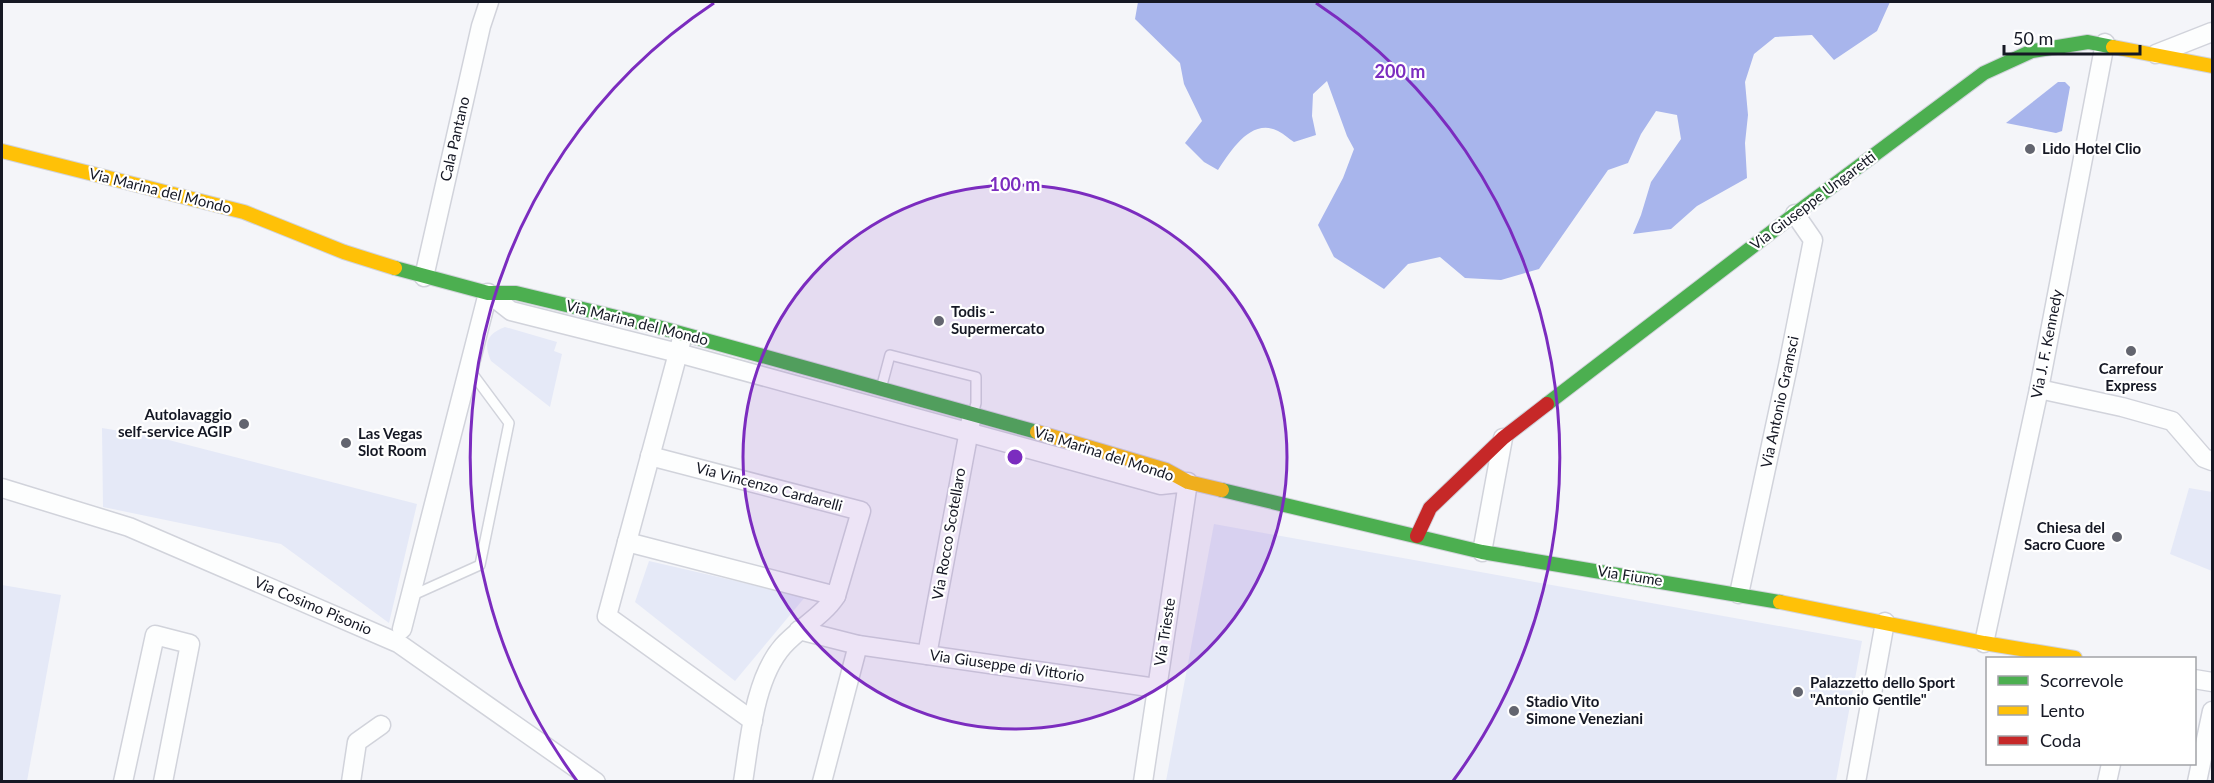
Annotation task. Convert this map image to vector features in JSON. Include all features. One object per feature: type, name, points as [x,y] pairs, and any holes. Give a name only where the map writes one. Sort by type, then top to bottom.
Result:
[{"type":"street","name":"Cala Pantano","points":[[424,277],[481,26],[489,2]]},
{"type":"street","points":[[2154,55],[2209,32]]},
{"type":"street","name":"Via Giuseppe Ungaretti","points":[[1417,536],[1430,508],[1503,438],[1983,73],[2032,51],[2088,42],[2212,66]]},
{"type":"street","name":"Via J. F. Kennedy","points":[[1984,643],[2039,389],[2105,44]]},
{"type":"street","name":"Via Marina del Mondo","points":[[2,151],[244,212],[344,252],[424,277],[488,293],[516,292],[683,334],[973,413],[1166,470],[1188,482]]},
{"type":"street","name":"Via Antonio Gramsci","points":[[1738,594],[1813,240],[1795,214]]},
{"type":"street","name":"Via Marina del Mondo","points":[[488,293],[511,311],[678,353],[1161,485],[1188,482]]},
{"type":"street","points":[[402,629],[488,293]]},
{"type":"street","points":[[683,334],[608,616],[753,721]]},
{"type":"street","points":[[2039,389],[2172,421],[2204,458],[2212,461]]},
{"type":"street","name":"Via Rocco Scotellaro","points":[[927,655],[973,413]]},
{"type":"street","points":[[1482,552],[1503,438]]},
{"type":"street","name":"Via Vincenzo Cardarelli","points":[[650,456],[861,511],[836,596],[828,607],[799,630],[774,658],[764,676],[753,721],[743,782]]},
{"type":"street","name":"Via Fiume","points":[[1188,482],[1482,552],[1738,594],[1984,643],[2069,657]]},
{"type":"street","name":"Via Trieste","points":[[1143,782],[1188,482]]},
{"type":"street","name":"Via Cosimo Pisonio","points":[[2,488],[129,527],[398,643],[596,782]]},
{"type":"street","points":[[627,542],[836,596]]},
{"type":"street","points":[[1856,782],[1885,622]]},
{"type":"street","name":"Via Giuseppe di Vittorio","points":[[799,630],[858,645],[1156,688]]},
{"type":"street","points":[[123,782],[154,635],[190,644],[163,782]]},
{"type":"street","points":[[822,782],[858,645]]},
{"type":"street","points":[[2196,679],[2212,682]]},
{"type":"street","points":[[2197,782],[2212,711]]},
{"type":"street","points":[[351,782],[357,742],[381,725]]},
{"type":"street","points":[[2107,782],[2111,765]]},
{"type":"lane","points":[[881,388],[890,355],[976,377],[976,403],[973,413]]},
{"type":"lane","points":[[410,597],[480,565],[509,423],[468,369]]},
{"type":"shaded area","points":[[505,327],[557,342],[554,351],[562,354],[550,407],[491,361],[487,349],[488,340],[494,333]]},
{"type":"shaded area","points":[[102,428],[157,437],[417,504],[389,623],[281,544],[103,507]]},
{"type":"shaded area","points":[[2189,488],[2212,492],[2212,571],[2170,554]]},
{"type":"shaded area","name":"Stadio Vito Simone Veneziani","points":[[1214,524],[1862,641],[1836,781],[1166,781]]},
{"type":"shaded area","points":[[649,561],[805,597],[735,681],[635,602]]},
{"type":"shaded area","points":[[2,585],[61,595],[27,781],[2,781]]},
{"type":"water","points":[[1138,2],[1890,2],[1877,31],[1834,60],[1812,35],[1775,37],[1754,54],[1745,82],[1748,115],[1745,143],[1747,178],[1697,206],[1671,229],[1633,234],[1651,182],[1681,139],[1677,115],[1656,111],[1641,134],[1628,163],[1608,170],[1539,269],[1501,280],[1465,278],[1440,257],[1408,264],[1384,289],[1334,257],[1318,225],[1343,178],[1354,149],[1327,81],[1313,94],[1312,116],[1316,135],[1294,142],[1278,131],[1268,128],[1250,132],[1235,146],[1218,170],[1204,162],[1185,143],[1202,121],[1184,84],[1180,63],[1135,19]]},
{"type":"water","points":[[2058,82],[2065,82],[2070,87],[2062,131],[2056,133],[2006,123]]},
{"type":"traffic: fast","points":[[1547,404],[1984,73],[2032,51],[2088,42],[2113,47]]},
{"type":"traffic: fast","points":[[395,268],[488,293],[516,293],[658,327],[1037,432]]},
{"type":"traffic: fast","points":[[1222,490],[1482,552],[1780,602]]},
{"type":"traffic: slow","points":[[2113,47],[2212,66]]},
{"type":"traffic: slow","points":[[2,151],[244,212],[344,252],[395,268]]},
{"type":"traffic: slow","points":[[1037,432],[1166,470],[1188,482],[1222,490]]},
{"type":"traffic: slow","points":[[1780,602],[1984,643],[2069,657]]},
{"type":"traffic: jam","points":[[1417,536],[1430,508],[1503,438],[1547,404]]},
{"type":"place","name":"Lido Hotel Clio","points":[[2030,149]]},
{"type":"place","name":"Todis - Supermercato","points":[[939,321]]},
{"type":"place","name":"Carrefour Express","points":[[2131,351]]},
{"type":"place","name":"Autolavaggio self-service AGIP","points":[[244,424]]},
{"type":"place","name":"Las Vegas Slot Room","points":[[346,443]]},
{"type":"place","name":"Chiesa del Sacro Cuore","points":[[2117,537]]},
{"type":"place","name":"Palazzetto dello Sport \"Antonio Gentile\"","points":[[1798,692]]},
{"type":"place","name":"Stadio Vito Simone Veneziani","points":[[1514,711]]}]
